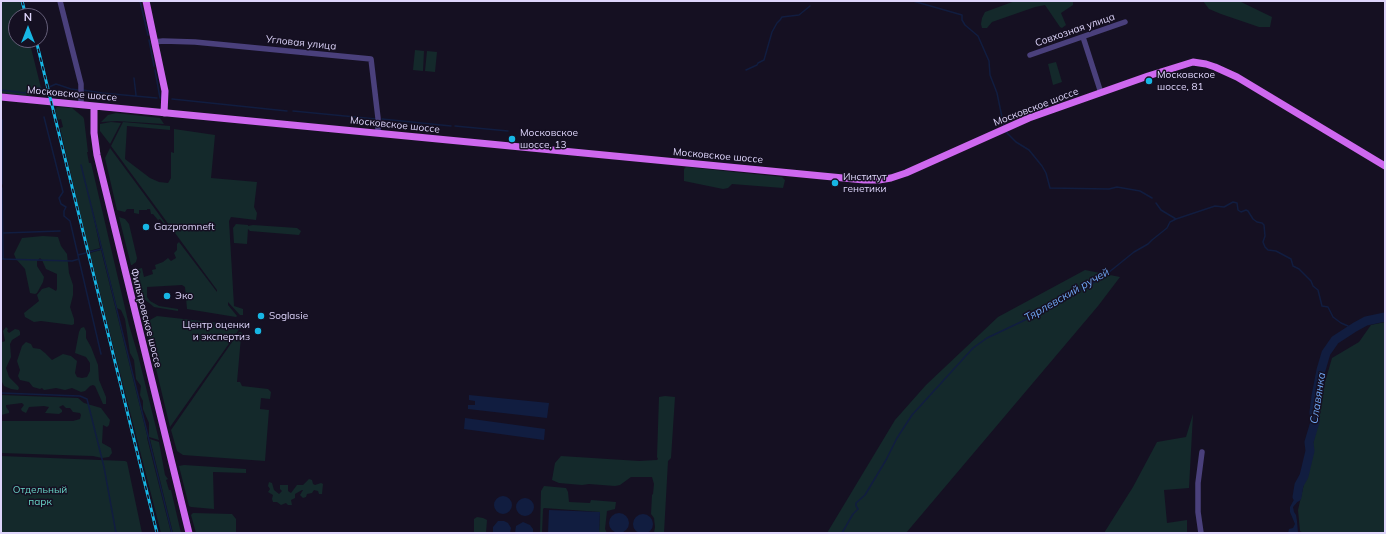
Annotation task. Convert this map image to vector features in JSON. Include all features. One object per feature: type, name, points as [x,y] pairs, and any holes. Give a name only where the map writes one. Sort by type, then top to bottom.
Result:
[{"type":"main road","points":[[146,1],[165,91],[164,113]]},
{"type":"main road","name":"Московское шоссе","points":[[1,97],[598,155],[864,180],[879,180],[906,173],[999,131],[1051,110],[1193,62],[1206,64],[1237,77],[1385,166]]},
{"type":"main road","name":"Фильтровское шоссе","points":[[94,106],[93,128],[97,155],[189,533]]},
{"type":"street","points":[[60,1],[81,84],[81,105]]},
{"type":"street","name":"Совхозная улица","points":[[1030,55],[1125,22]]},
{"type":"street","points":[[1083,37],[1101,93]]},
{"type":"street","name":"Угловая улица","points":[[154,42],[195,42],[371,59],[378,118],[378,134]]},
{"type":"street","points":[[1201,533],[1198,512],[1198,483],[1202,452]]},
{"type":"green space","points":[[1,1],[20,1],[21,8],[8,8],[8,48],[31,48],[41,88],[32,91],[30,96],[1,93]]},
{"type":"green space","points":[[1015,1],[1073,1],[1073,5],[1061,13],[1066,25],[1062,28],[1045,5],[992,22],[987,28],[982,28],[982,18],[985,12]]},
{"type":"green space","points":[[1203,1],[1239,1],[1272,17],[1270,27],[1259,27],[1221,14],[1209,9]]},
{"type":"green space","points":[[415,50],[424,51],[423,71],[413,70]]},
{"type":"green space","points":[[427,51],[437,52],[435,72],[425,71]]},
{"type":"green space","points":[[1056,62],[1062,82],[1053,85],[1048,64]]},
{"type":"green space","points":[[57,107],[72,108],[84,119],[89,163],[91,163],[129,325],[159,440],[149,437],[149,423],[143,409],[143,401],[140,395],[141,386],[136,379],[134,360],[130,353],[125,319],[121,310],[117,308],[92,208],[100,248],[89,251],[60,128],[63,127],[61,119],[58,120],[55,110]]},
{"type":"green space","points":[[116,113],[160,118],[164,124],[117,121],[101,122],[108,115]]},
{"type":"green space","points":[[111,122],[121,123],[110,144],[100,131],[100,124]]},
{"type":"green space","points":[[123,122],[170,126],[170,130],[127,126],[125,159],[150,178],[159,182],[168,183],[171,178],[171,152],[174,153],[174,129],[215,135],[211,178],[257,182],[254,207],[257,213],[256,220],[231,217],[229,221],[234,306],[243,309],[243,315],[240,315],[228,302],[228,305],[237,316],[236,317],[187,309],[185,287],[182,285],[147,287],[147,297],[150,301],[159,306],[178,309],[178,311],[154,307],[138,294],[132,272],[142,268],[144,277],[153,274],[152,270],[156,269],[155,265],[168,258],[171,261],[176,258],[174,253],[177,250],[177,244],[179,242],[217,292],[217,290],[111,146]]},
{"type":"green space","points":[[110,148],[165,223],[164,224],[160,219],[158,220],[153,214],[151,214],[150,209],[139,210],[139,214],[134,213],[134,209],[127,209],[125,212],[117,210],[105,158]]},
{"type":"green space","points":[[686,167],[782,177],[785,180],[783,188],[732,184],[728,188],[723,189],[684,181],[684,169]]},
{"type":"green space","points":[[119,217],[125,219],[129,224],[137,258],[136,262],[132,265],[131,265]]},
{"type":"green space","points":[[236,224],[248,226],[253,225],[297,228],[301,231],[299,235],[250,231],[248,229],[247,244],[234,243],[233,228]]},
{"type":"green space","points":[[43,236],[58,237],[61,246],[67,254],[69,273],[73,285],[73,295],[70,307],[74,319],[74,324],[72,325],[41,321],[34,322],[25,317],[24,313],[39,301],[37,295],[42,289],[49,287],[56,291],[57,289],[57,274],[46,269],[40,258],[37,261],[37,266],[44,277],[43,282],[37,293],[30,293],[25,269],[16,259],[14,254],[22,238]]},
{"type":"green space","points":[[101,250],[171,533],[161,533],[90,253]]},
{"type":"green space","points":[[1085,270],[1120,277],[1098,306],[906,533],[827,533],[895,420],[926,385],[998,317]]},
{"type":"green space","points":[[157,316],[237,325],[240,328],[170,427],[146,327],[150,320]]},
{"type":"green space","points":[[1385,322],[1385,533],[1303,533],[1300,531],[1298,510],[1318,422],[1321,396],[1332,358],[1359,342],[1371,325]]},
{"type":"green space","points":[[6,327],[9,333],[15,329],[19,330],[20,332],[20,335],[12,340],[10,344],[11,357],[6,368],[9,377],[18,386],[18,390],[4,386],[1,380],[1,341],[5,341],[3,331]]},
{"type":"green space","points":[[84,327],[86,331],[86,338],[98,365],[99,380],[106,397],[106,404],[103,404],[95,386],[93,385],[81,392],[72,388],[65,390],[56,388],[44,390],[42,388],[40,389],[33,387],[29,382],[20,380],[18,376],[20,370],[17,361],[22,346],[26,342],[31,344],[33,348],[40,349],[52,360],[63,354],[71,356],[77,361],[75,373],[77,377],[87,377],[90,371],[90,363],[86,357],[75,353],[79,332],[81,328]]},
{"type":"green space","points":[[239,332],[241,332],[244,337],[241,337],[237,382],[240,382],[242,386],[268,389],[271,392],[270,399],[261,398],[260,409],[269,410],[265,461],[183,455],[177,451],[171,430]]},
{"type":"green space","points":[[1,395],[78,398],[84,403],[101,408],[110,420],[107,427],[103,425],[102,443],[111,448],[112,453],[109,457],[102,458],[93,456],[1,453],[1,421],[73,421],[80,419],[81,415],[80,413],[73,412],[70,408],[66,408],[63,405],[59,407],[62,412],[59,414],[45,413],[49,407],[44,406],[29,407],[26,413],[21,409],[24,405],[22,403],[6,405],[9,413],[1,415]]},
{"type":"green space","points":[[659,397],[675,397],[671,458],[668,461],[664,533],[654,533],[654,518],[651,514],[654,484],[652,477],[631,477],[620,485],[615,486],[559,483],[552,480],[555,463],[561,456],[639,461],[657,460]]},
{"type":"green space","points":[[1193,414],[1189,488],[1164,490],[1167,523],[1187,520],[1187,533],[1104,533],[1133,487],[1157,442],[1186,437]]},
{"type":"green space","points":[[150,439],[159,442],[165,475],[168,479],[166,480],[169,490],[171,490],[181,533],[173,533]]},
{"type":"green space","name":"Отдельный парк","points":[[1,456],[127,462],[142,533],[1,533]]},
{"type":"green space","points":[[184,465],[246,469],[246,473],[213,472],[214,509],[191,507],[189,506],[179,466]]},
{"type":"green space","points":[[309,479],[312,480],[313,484],[315,485],[321,483],[323,484],[322,494],[319,494],[318,491],[314,490],[312,493],[307,494],[306,497],[303,498],[300,495],[302,490],[295,494],[295,498],[291,500],[292,505],[288,505],[286,503],[281,505],[277,502],[273,502],[273,495],[268,492],[270,489],[268,486],[269,482],[272,483],[274,490],[279,494],[282,491],[280,489],[280,485],[288,485],[288,491],[291,493],[297,485],[303,485]]},
{"type":"green space","points":[[544,486],[566,488],[569,502],[590,503],[591,500],[616,502],[615,509],[607,511],[605,529],[607,533],[599,533],[600,512],[544,508],[542,533],[540,533],[541,491]]},
{"type":"green space","points":[[193,513],[232,514],[236,519],[236,533],[196,533],[191,515]]},
{"type":"green space","points":[[477,517],[487,520],[486,533],[474,533],[474,519]]},
{"type":"water","points":[[469,395],[549,403],[547,418],[468,409],[468,405],[475,405],[475,401],[469,400]]},
{"type":"water","points":[[465,418],[545,429],[544,440],[464,429]]},
{"type":"water","points":[[1302,484],[1299,500],[1293,507],[1296,515],[1298,533],[1288,533],[1289,529],[1293,528],[1295,524],[1290,512],[1290,507],[1296,496],[1298,485]]},
{"type":"water","points":[[503,496],[509,499],[512,505],[509,511],[503,514],[497,511],[494,505],[497,499]]},
{"type":"water","points":[[525,498],[531,501],[534,507],[531,513],[525,516],[519,513],[516,507],[519,501]]},
{"type":"water","points":[[549,510],[600,512],[599,533],[548,533]]},
{"type":"water","points":[[615,513],[623,513],[629,519],[629,527],[623,533],[615,533],[609,527],[609,519]]},
{"type":"water","points":[[643,514],[650,517],[653,524],[650,531],[643,534],[636,531],[633,524],[636,517]]},
{"type":"water","points":[[498,521],[508,523],[511,528],[510,533],[493,533],[493,527]]},
{"type":"water","points":[[523,522],[530,525],[533,529],[533,533],[515,533],[516,526]]},
{"type":"waterway","points":[[140,1],[148,35]]},
{"type":"waterway","points":[[913,1],[962,15],[962,20],[965,25],[978,36],[989,61],[990,75],[997,93],[1004,127]]},
{"type":"waterway","points":[[746,70],[764,60],[772,32],[782,17],[799,15],[810,6]]},
{"type":"waterway","points":[[149,40],[154,66]]},
{"type":"waterway","points":[[155,70],[160,98]]},
{"type":"waterway","points":[[134,78],[136,95]]},
{"type":"waterway","points":[[49,87],[56,84],[79,90]]},
{"type":"waterway","points":[[1,90],[25,93],[29,89],[41,88]]},
{"type":"waterway","points":[[83,90],[157,98]]},
{"type":"waterway","points":[[172,99],[287,111]]},
{"type":"waterway","points":[[293,111],[376,119]]},
{"type":"waterway","points":[[44,117],[63,192],[59,198],[61,204],[66,207],[64,216],[70,221],[101,354]]},
{"type":"waterway","points":[[382,119],[451,126]]},
{"type":"waterway","points":[[2,120],[2,184]]},
{"type":"waterway","points":[[455,126],[508,131]]},
{"type":"waterway","points":[[1006,132],[1016,142],[1029,150],[1042,166],[1046,173],[1050,188],[1109,189],[1117,187],[1140,191],[1152,198]]},
{"type":"waterway","points":[[81,165],[172,533]]},
{"type":"waterway","points":[[2,188],[3,258]]},
{"type":"waterway","name":"Тярлевский ручей","points":[[842,533],[853,514],[858,509],[856,503],[865,495],[897,438],[912,415],[973,348],[987,338],[1044,311],[1065,297],[1103,277],[1134,252],[1148,244],[1167,228],[1170,222],[1176,219],[1215,206],[1224,207],[1233,202],[1237,203],[1238,210],[1241,212],[1246,210],[1248,211],[1253,219],[1264,225],[1265,236],[1263,242],[1265,247],[1268,250],[1276,251],[1291,259],[1293,266],[1299,269],[1318,290],[1322,306],[1328,307],[1333,317],[1341,323],[1355,327]]},
{"type":"waterway","points":[[1156,203],[1161,210],[1176,219]]},
{"type":"waterway","points":[[3,233],[60,231]]},
{"type":"waterway","points":[[78,255],[101,249]]},
{"type":"waterway","points":[[1,259],[72,261],[79,259]]},
{"type":"waterway","name":"Славянка","points":[[1297,497],[1299,485],[1304,476],[1310,451],[1309,442],[1315,422],[1314,412],[1316,396],[1326,353],[1335,340],[1355,327],[1366,321],[1385,317]]},
{"type":"waterway","points":[[1,393],[80,396],[87,399],[104,467],[116,533]]},
{"type":"railway","points":[[22,1],[24,8]]},
{"type":"railway","points":[[38,48],[157,533]]},
{"type":"place","name":"Московское шоссе, 81","points":[[1149,81]]},
{"type":"place","name":"Московское шоссе, 13","points":[[512,139]]},
{"type":"place","name":"Институт генетики","points":[[835,183]]},
{"type":"place","name":"Gazpromneft","points":[[146,227]]},
{"type":"place","name":"Эко","points":[[167,296]]},
{"type":"place","name":"Soglasie","points":[[261,316]]},
{"type":"place","name":"Центр оценки и экспертиз","points":[[258,331]]}]
